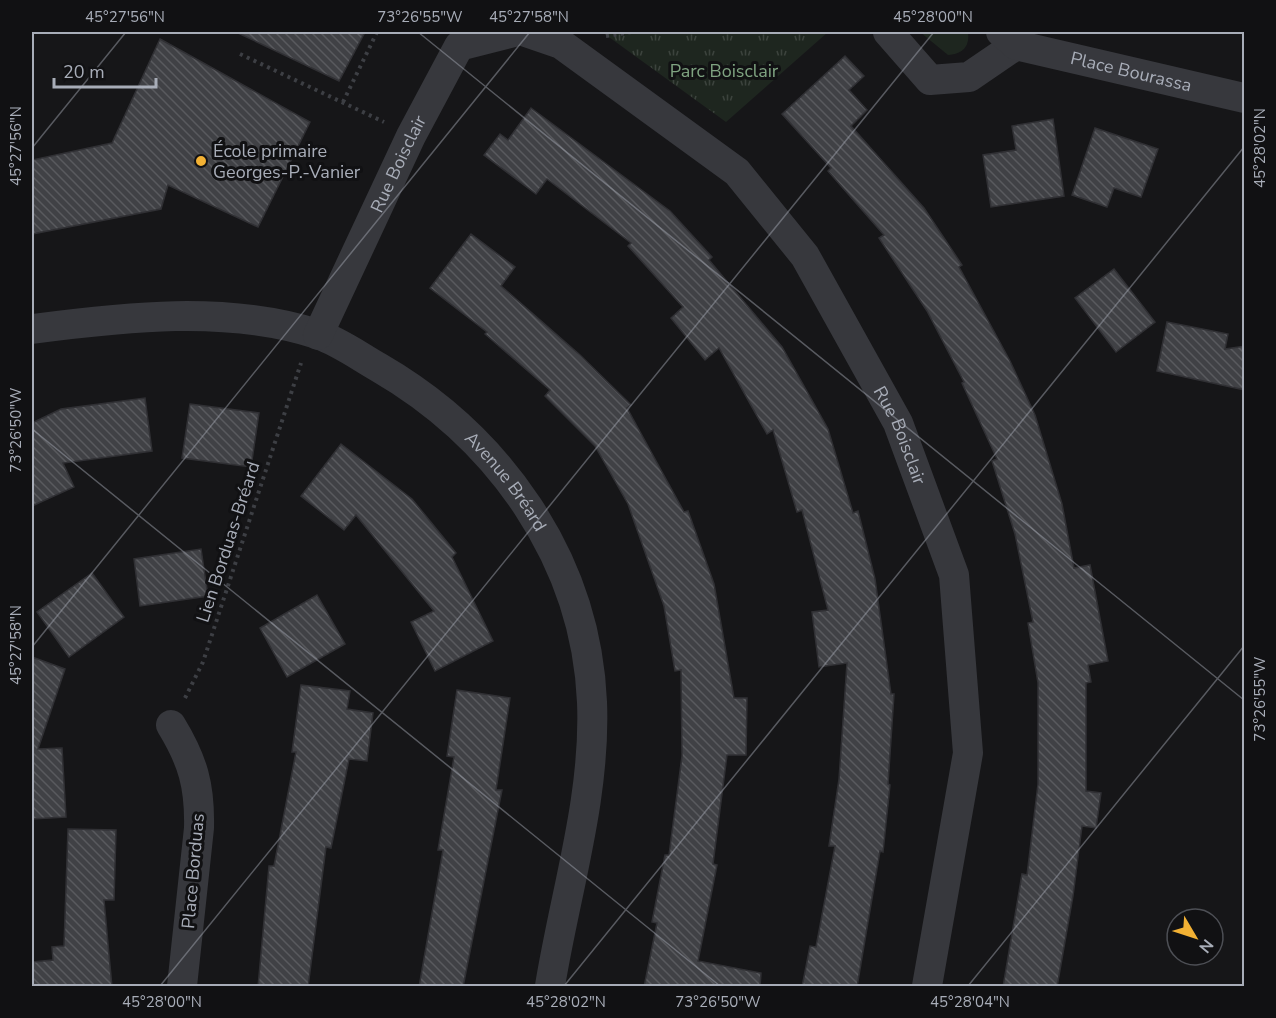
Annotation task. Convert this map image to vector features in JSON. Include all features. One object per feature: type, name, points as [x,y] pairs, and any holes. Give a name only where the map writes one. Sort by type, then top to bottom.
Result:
[{"type":"street","name":"Rue Boisclair","points":[[318,335],[411,136],[459,46],[514,32]]},
{"type":"street","name":"Rue Boisclair","points":[[526,32],[561,44],[736,172],[805,256],[898,423],[954,575],[968,753],[927,987]]},
{"type":"street","name":"Place Bourassa","points":[[888,32],[930,81],[969,77],[1009,38],[1245,98]]},
{"type":"street","name":"Avenue Bréard","points":[[32,328],[112,318],[225,318],[276,325],[318,335],[416,392],[442,410],[485,450],[519,491],[567,583],[587,653],[592,724],[584,801],[550,987]]},
{"type":"street","name":"Place Borduas","points":[[171,725],[192,766],[200,803],[182,987]]},
{"type":"path","points":[[343,102],[377,32]]},
{"type":"path","points":[[240,54],[411,136]]},
{"type":"path","name":"Lien Borduas-Bréard","points":[[171,725],[203,662],[301,363]]},
{"type":"green space","name":"Parc Boisclair","points":[[602,32],[828,32],[726,122]]},
{"type":"green space","points":[[920,32],[968,32],[968,41],[961,51],[948,55]]},
{"type":"building","points":[[236,32],[365,32],[339,81]]},
{"type":"building","points":[[160,39],[310,122],[258,227],[168,185],[161,209],[32,234],[32,160],[112,143]]},
{"type":"building","points":[[845,56],[864,76],[849,90],[867,110],[851,126],[924,208],[962,265],[959,267],[1010,361],[1035,415],[1062,504],[1074,568],[1090,565],[1108,661],[1088,665],[1091,682],[1086,683],[1086,791],[1101,793],[1096,828],[1082,826],[1073,896],[1057,987],[1003,987],[1022,874],[1027,875],[1038,784],[1038,683],[1028,623],[1033,622],[1015,534],[992,461],[997,459],[962,383],[964,382],[927,311],[879,238],[884,235],[828,171],[831,168],[782,114]]},
{"type":"building","points":[[531,108],[670,211],[712,257],[709,260],[782,347],[828,429],[853,513],[858,511],[875,579],[891,694],[894,694],[888,784],[890,785],[883,852],[880,851],[857,987],[802,987],[810,946],[816,947],[835,846],[829,846],[839,779],[847,663],[819,667],[812,612],[828,610],[802,510],[797,512],[773,430],[767,434],[719,348],[705,360],[671,318],[683,307],[628,246],[631,243],[547,179],[536,194],[484,155],[500,134],[508,140]]},
{"type":"building","points":[[1053,119],[1064,196],[991,207],[983,155],[1016,150],[1012,126]]},
{"type":"building","points":[[1095,128],[1158,149],[1141,197],[1114,188],[1107,207],[1072,195]]},
{"type":"building","points":[[471,234],[515,267],[501,286],[580,355],[631,405],[627,408],[684,512],[688,511],[714,584],[734,698],[747,698],[746,755],[727,755],[713,864],[717,865],[698,961],[761,973],[760,987],[644,987],[657,923],[652,922],[665,855],[669,855],[682,756],[681,670],[675,671],[664,606],[628,504],[595,446],[545,396],[550,390],[485,334],[487,332],[430,288]]},
{"type":"building","points":[[1114,269],[1155,322],[1116,352],[1075,298]]},
{"type":"building","points":[[1167,322],[1228,334],[1225,349],[1245,346],[1245,390],[1157,371]]},
{"type":"building","points":[[145,398],[152,451],[63,463],[74,487],[32,506],[32,423],[61,409]]},
{"type":"building","points":[[190,404],[259,413],[251,467],[182,458]]},
{"type":"building","points":[[341,444],[412,499],[456,553],[452,557],[493,641],[435,671],[411,622],[434,611],[356,515],[344,530],[301,496]]},
{"type":"building","points":[[201,549],[208,596],[140,606],[134,559]]},
{"type":"building","points":[[92,573],[124,617],[69,657],[37,612]]},
{"type":"building","points":[[317,595],[345,644],[287,677],[260,628]]},
{"type":"building","points":[[32,657],[65,669],[38,749],[62,748],[66,817],[32,819]]},
{"type":"building","points":[[301,685],[350,691],[347,709],[373,713],[367,761],[349,759],[331,848],[326,847],[308,987],[258,987],[269,866],[274,866],[296,752],[292,752]]},
{"type":"building","points":[[457,690],[510,698],[496,790],[502,790],[463,987],[419,987],[443,850],[438,850],[454,757],[447,756]]},
{"type":"building","points":[[68,829],[116,830],[114,900],[104,900],[112,987],[32,987],[32,962],[53,960],[52,947],[64,946]]},
{"type":"place","name":"École primaire Georges-P.-Vanier","points":[[201,161]]}]
